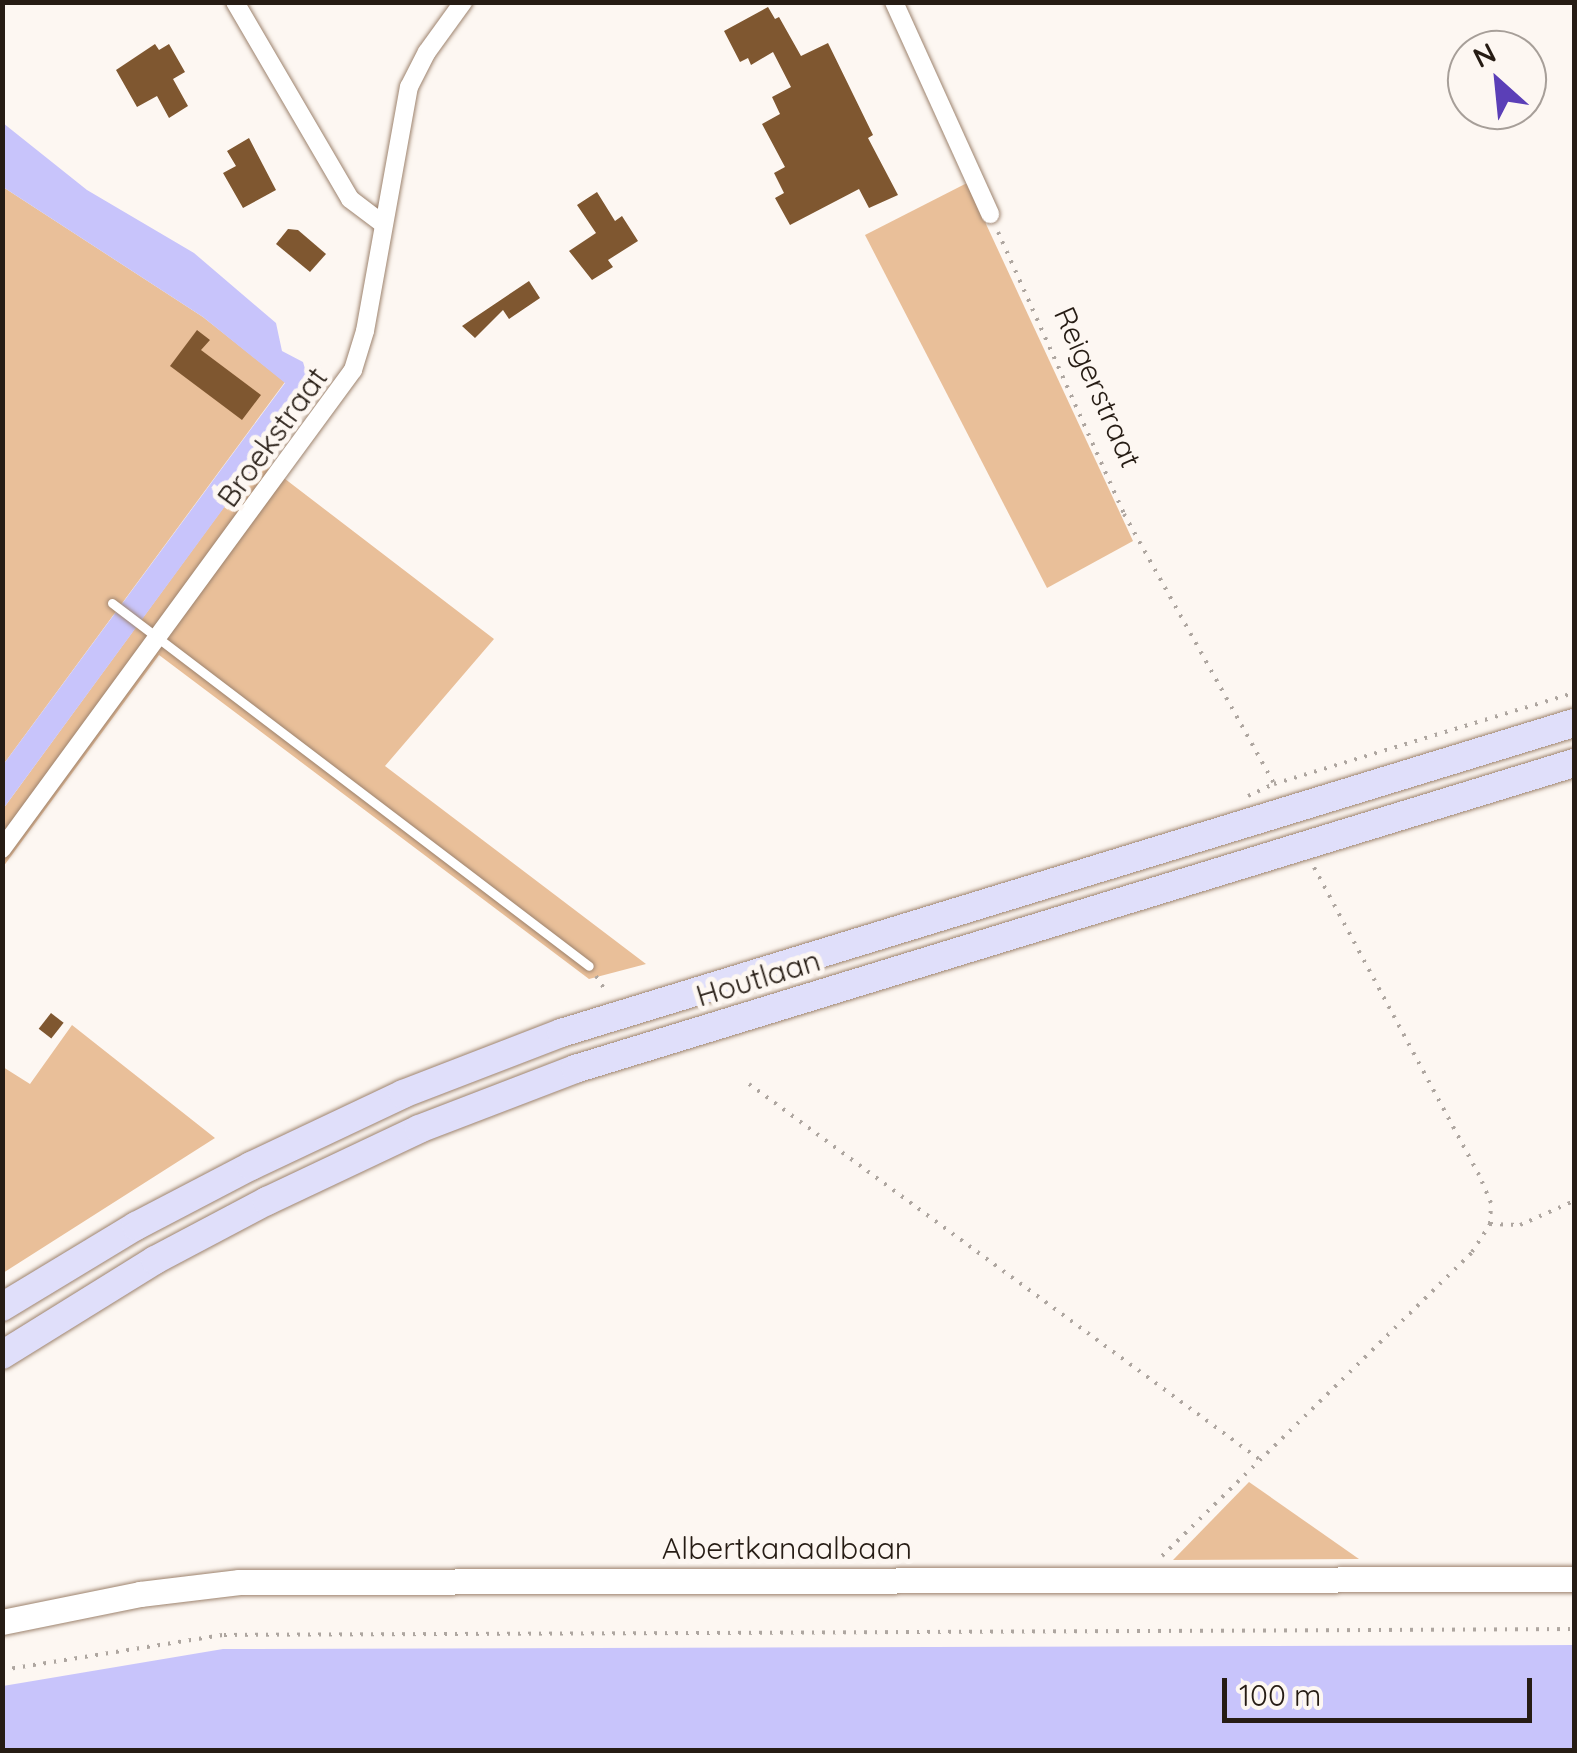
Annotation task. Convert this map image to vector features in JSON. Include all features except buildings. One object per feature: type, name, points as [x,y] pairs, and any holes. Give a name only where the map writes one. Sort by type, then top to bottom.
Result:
[{"type":"main road","name":"Houtlaan","points":[[2,1308],[136,1226],[250,1166],[403,1094],[543,1040],[636,1008],[1574,723]]},
{"type":"main road","name":"Houtlaan","points":[[2,1355],[155,1260],[419,1129],[575,1068],[1574,763]]},
{"type":"street","points":[[235,2],[350,200],[382,222]]},
{"type":"street","name":"Broekstraat","points":[[2,849],[152,632],[353,370],[365,331],[382,222],[410,87],[427,52],[463,2]]},
{"type":"street","points":[[894,2],[990,214]]},
{"type":"street","name":"Albertkanaalbaan","points":[[2,1622],[140,1594],[239,1582],[1574,1579]]},
{"type":"lane","points":[[112,603],[589,966]]},
{"type":"path","name":"Reigerstraat","points":[[990,214],[1124,514],[1274,784],[1574,693]]},
{"type":"path","points":[[1156,1580],[1161,1556],[1171,1544],[1472,1252],[1490,1224],[1491,1203],[1478,1174],[1315,874],[1306,845]]},
{"type":"path","points":[[749,1084],[1259,1459]]},
{"type":"path","points":[[1490,1224],[1520,1225],[1574,1201]]},
{"type":"path","points":[[2,1670],[224,1635],[1574,1629]]},
{"type":"shaded area","points":[[3,123],[87,190],[194,253],[276,323],[282,351],[303,362],[311,389],[3,809],[3,765],[285,383],[203,317],[3,187]]},
{"type":"shaded area","points":[[967,183],[1133,541],[1047,588],[865,235]]},
{"type":"shaded area","points":[[3,187],[203,317],[285,382],[3,765]]},
{"type":"shaded area","points":[[259,459],[494,639],[385,766],[646,964],[589,979],[159,655],[3,867],[3,809]]},
{"type":"shaded area","points":[[72,1025],[215,1138],[3,1273],[3,1067],[30,1084]]},
{"type":"shaded area","points":[[1249,1482],[1359,1559],[1173,1560]]},
{"type":"shaded area","points":[[1574,1645],[1574,1750],[3,1750],[3,1686],[223,1649]]}]
